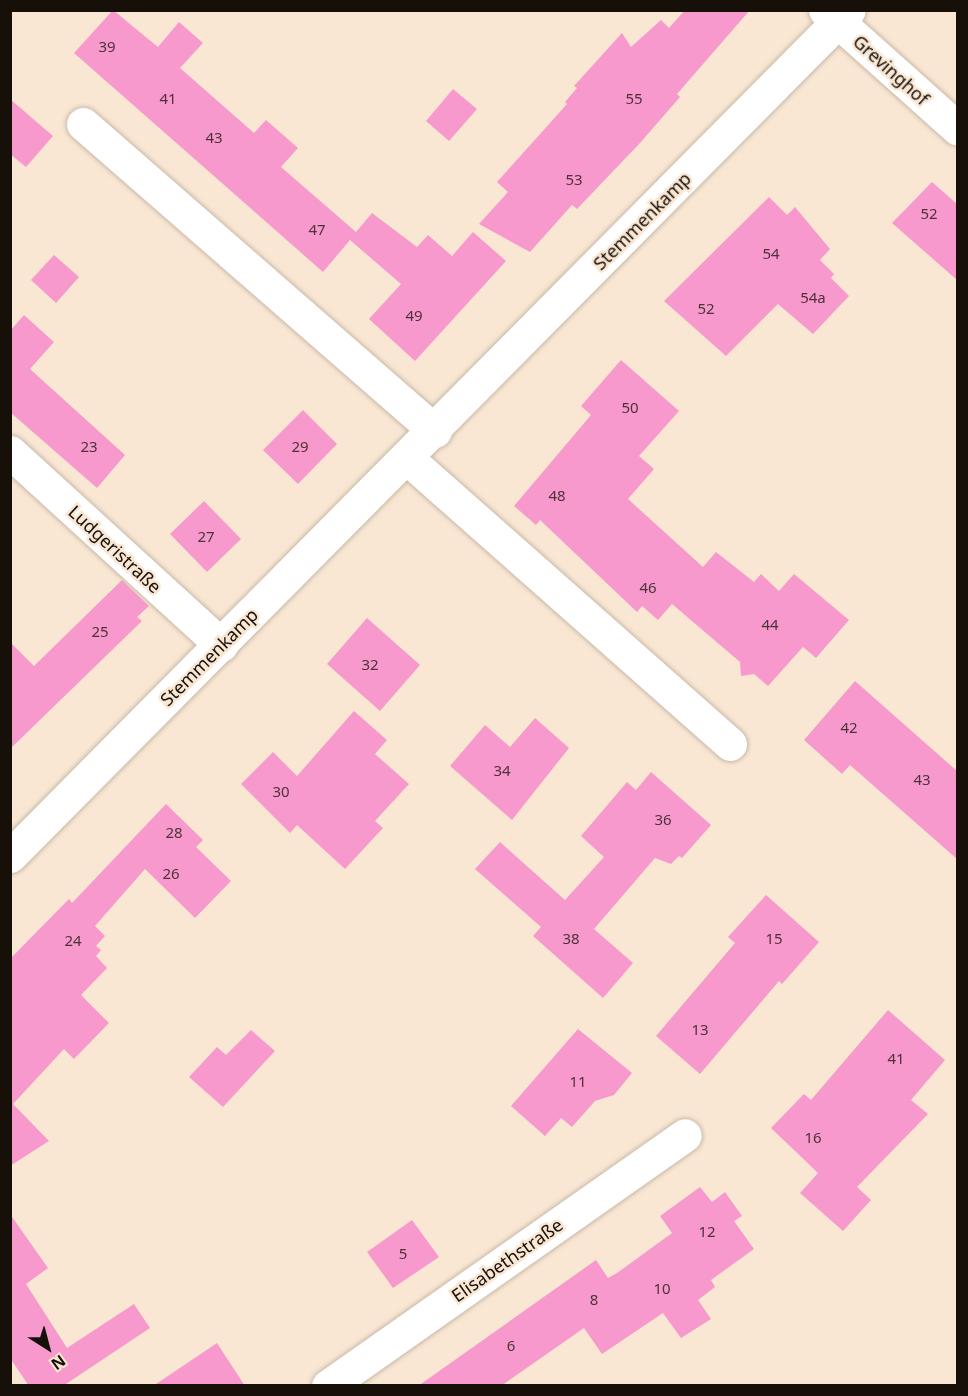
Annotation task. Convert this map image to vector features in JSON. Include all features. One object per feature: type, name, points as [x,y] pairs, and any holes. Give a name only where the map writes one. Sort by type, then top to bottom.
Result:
[{"type":"street","name":"Grevinghof","points":[[837,14],[957,129]]},
{"type":"street","name":"Stemmenkamp","points":[[10,856],[408,459],[837,14]]},
{"type":"street","points":[[83,124],[435,430]]},
{"type":"street","name":"Ludgeristraße","points":[[10,452],[221,645]]},
{"type":"street","points":[[408,459],[730,744]]},
{"type":"street","name":"Elisabethstraße","points":[[328,1386],[685,1136]]},
{"type":"building","points":[[113,10],[158,47],[179,22],[203,43],[180,68],[254,133],[266,120],[298,148],[281,167],[356,232],[372,213],[417,247],[428,235],[452,256],[473,232],[506,261],[415,361],[369,319],[401,284],[350,240],[323,272],[74,53]]},
{"type":"building","points":[[685,10],[750,10],[677,94],[680,97],[640,143],[577,209],[572,205],[530,252],[479,224],[508,192],[497,182],[567,104],[565,102],[577,88],[574,86],[622,33],[631,47],[661,20],[669,28]]},
{"type":"building","points":[[453,89],[477,109],[449,141],[426,121]]},
{"type":"building","points":[[10,99],[53,136],[26,167],[10,154]]},
{"type":"building","points":[[932,182],[957,204],[957,280],[892,223]]},
{"type":"building","points":[[769,197],[787,215],[795,207],[830,249],[820,260],[834,274],[831,278],[849,296],[813,334],[778,304],[726,356],[664,301]]},
{"type":"building","points":[[54,255],[79,277],[56,303],[31,280]]},
{"type":"building","points":[[24,315],[54,342],[30,369],[125,455],[97,488],[10,412],[10,331]]},
{"type":"building","points":[[621,360],[679,411],[639,456],[654,469],[628,499],[703,567],[716,552],[754,582],[761,574],[779,591],[794,574],[849,620],[816,658],[803,647],[768,686],[754,674],[741,676],[740,662],[672,604],[658,620],[642,606],[637,612],[540,520],[536,525],[514,506],[591,415],[581,406]]},
{"type":"building","points":[[303,410],[337,444],[298,484],[263,450]]},
{"type":"building","points":[[204,501],[241,539],[207,572],[170,534]]},
{"type":"building","points":[[122,580],[149,606],[137,617],[142,621],[10,749],[10,642],[34,666]]},
{"type":"building","points":[[367,618],[420,665],[380,711],[327,664]]},
{"type":"building","points":[[855,681],[957,771],[957,859],[850,765],[842,774],[804,740]]},
{"type":"building","points":[[354,711],[387,740],[375,754],[409,784],[375,821],[383,828],[345,869],[297,825],[290,833],[241,784],[273,752],[297,776]]},
{"type":"building","points":[[535,718],[569,748],[512,820],[450,766],[485,725],[510,747]]},
{"type":"building","points":[[651,772],[711,825],[682,858],[679,856],[671,864],[655,858],[594,929],[633,963],[603,998],[533,936],[541,927],[475,869],[500,842],[565,900],[604,857],[581,836],[627,782],[636,790]]},
{"type":"building","points":[[166,804],[203,840],[196,847],[231,881],[195,918],[145,869],[95,926],[105,936],[96,946],[101,950],[96,956],[107,968],[81,995],[109,1023],[74,1059],[64,1049],[13,1104],[49,1141],[10,1166],[10,959],[69,899],[72,903]]},
{"type":"building","points":[[766,895],[819,942],[782,984],[779,981],[700,1074],[656,1036],[735,943],[728,937]]},
{"type":"building","points":[[888,1010],[945,1060],[911,1100],[928,1114],[857,1187],[871,1200],[843,1231],[800,1193],[818,1173],[771,1128],[804,1094],[811,1100]]},
{"type":"building","points":[[578,1029],[632,1073],[614,1095],[595,1101],[572,1127],[561,1118],[545,1136],[511,1106]]},
{"type":"building","points":[[251,1030],[275,1051],[223,1107],[189,1077],[217,1047],[226,1055]]},
{"type":"building","points":[[700,1187],[712,1202],[725,1192],[742,1216],[734,1221],[754,1249],[711,1280],[715,1287],[698,1300],[711,1319],[681,1338],[663,1313],[602,1354],[584,1328],[501,1386],[418,1386],[596,1260],[608,1278],[617,1273],[672,1233],[660,1216]]},
{"type":"building","points":[[10,1214],[48,1268],[26,1284],[67,1348],[134,1304],[150,1328],[63,1386],[29,1386],[10,1358]]},
{"type":"building","points":[[412,1220],[439,1257],[393,1288],[367,1252]]},
{"type":"building","points":[[217,1343],[245,1386],[153,1386]]}]
